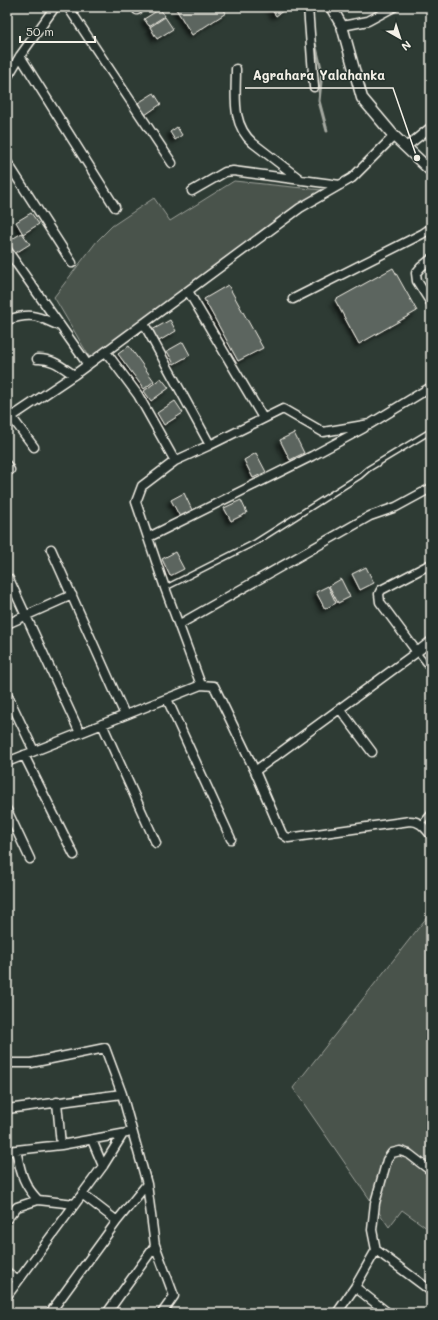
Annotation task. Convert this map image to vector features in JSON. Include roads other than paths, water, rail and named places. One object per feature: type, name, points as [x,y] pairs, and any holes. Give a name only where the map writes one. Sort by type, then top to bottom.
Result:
[{"type":"street","points":[[7,78],[20,56],[55,7]]},
{"type":"street","points":[[68,7],[172,163]]},
{"type":"street","points":[[135,7],[137,10],[142,7]]},
{"type":"street","points":[[308,7],[314,87]]},
{"type":"street","points":[[331,7],[342,26],[362,98],[394,136],[431,171]]},
{"type":"street","points":[[342,26],[368,21],[394,7]]},
{"type":"street","points":[[20,56],[115,207]]},
{"type":"street","points":[[236,70],[236,114],[247,137],[301,180]]},
{"type":"street","points":[[406,148],[431,127]]},
{"type":"street","points":[[34,447],[8,416],[74,375],[300,208],[352,178],[394,136]]},
{"type":"street","points":[[7,162],[72,263]]},
{"type":"street","points":[[192,191],[225,172],[340,185]]},
{"type":"street","points":[[293,299],[422,234],[431,228]]},
{"type":"street","points":[[7,250],[88,365]]},
{"type":"street","points":[[431,259],[416,273],[417,281],[431,303]]},
{"type":"street","points":[[188,291],[263,418]]},
{"type":"street","points":[[7,320],[22,315],[34,315],[61,326]]},
{"type":"street","points":[[144,324],[210,445]]},
{"type":"street","points":[[106,352],[138,395],[175,461]]},
{"type":"street","points":[[36,359],[45,358],[54,361],[74,375]]},
{"type":"street","points":[[149,537],[312,456],[370,424],[431,386]]},
{"type":"street","points":[[201,686],[180,624],[165,588],[136,502],[142,486],[175,461],[283,409],[323,432],[370,424]]},
{"type":"street","points":[[180,624],[370,516],[396,507],[431,488]]},
{"type":"street","points":[[51,548],[125,715]]},
{"type":"street","points":[[417,652],[380,602],[379,594],[381,590],[431,564]]},
{"type":"street","points":[[9,579],[80,733]]},
{"type":"street","points":[[7,624],[72,595]]},
{"type":"street","points":[[255,771],[431,641]]},
{"type":"street","points":[[7,762],[201,686],[214,686],[255,771],[282,834],[288,838],[416,821],[421,824],[431,835]]},
{"type":"street","points":[[7,694],[34,751]]},
{"type":"street","points":[[167,699],[231,839]]},
{"type":"street","points":[[340,709],[372,752]]},
{"type":"street","points":[[102,724],[156,843]]},
{"type":"street","points":[[24,755],[74,855]]},
{"type":"street","points":[[7,810],[30,859]]},
{"type":"street","points":[[7,1063],[30,1063],[105,1048],[122,1094],[147,1184],[155,1245],[174,1296],[162,1313]]},
{"type":"street","points":[[7,1109],[122,1094]]},
{"type":"street","points":[[57,1102],[61,1145]]},
{"type":"street","points":[[7,1151],[61,1145],[133,1132]]},
{"type":"street","points":[[7,1296],[103,1166],[124,1134]]},
{"type":"street","points":[[92,1140],[103,1166]]},
{"type":"street","points":[[16,1150],[22,1177],[30,1191],[38,1200]]},
{"type":"street","points":[[337,1313],[355,1287],[376,1250],[372,1230],[375,1203],[386,1160],[392,1153],[400,1151],[409,1154],[431,1171]]},
{"type":"street","points":[[50,1313],[117,1221],[147,1184]]},
{"type":"street","points":[[82,1194],[117,1221]]},
{"type":"street","points":[[7,1219],[17,1207],[38,1200],[75,1204]]},
{"type":"street","points":[[118,1313],[109,1310],[155,1245]]},
{"type":"street","points":[[376,1250],[431,1291]]},
{"type":"street","points":[[7,1272],[18,1281]]},
{"type":"street","points":[[355,1287],[388,1313]]},
{"type":"lane","points":[[165,588],[256,542],[360,476],[368,469],[431,431]]},
{"type":"lane","points":[[417,652],[431,670]]},
{"type":"lane","points":[[421,824],[431,812]]},
{"type":"waterway","points":[[312,16],[313,7]]},
{"type":"waterway","points":[[314,39],[322,72],[319,101],[327,131]]},
{"type":"place","name":"Agrahara Yalahanka","points":[[417,158]]}]
